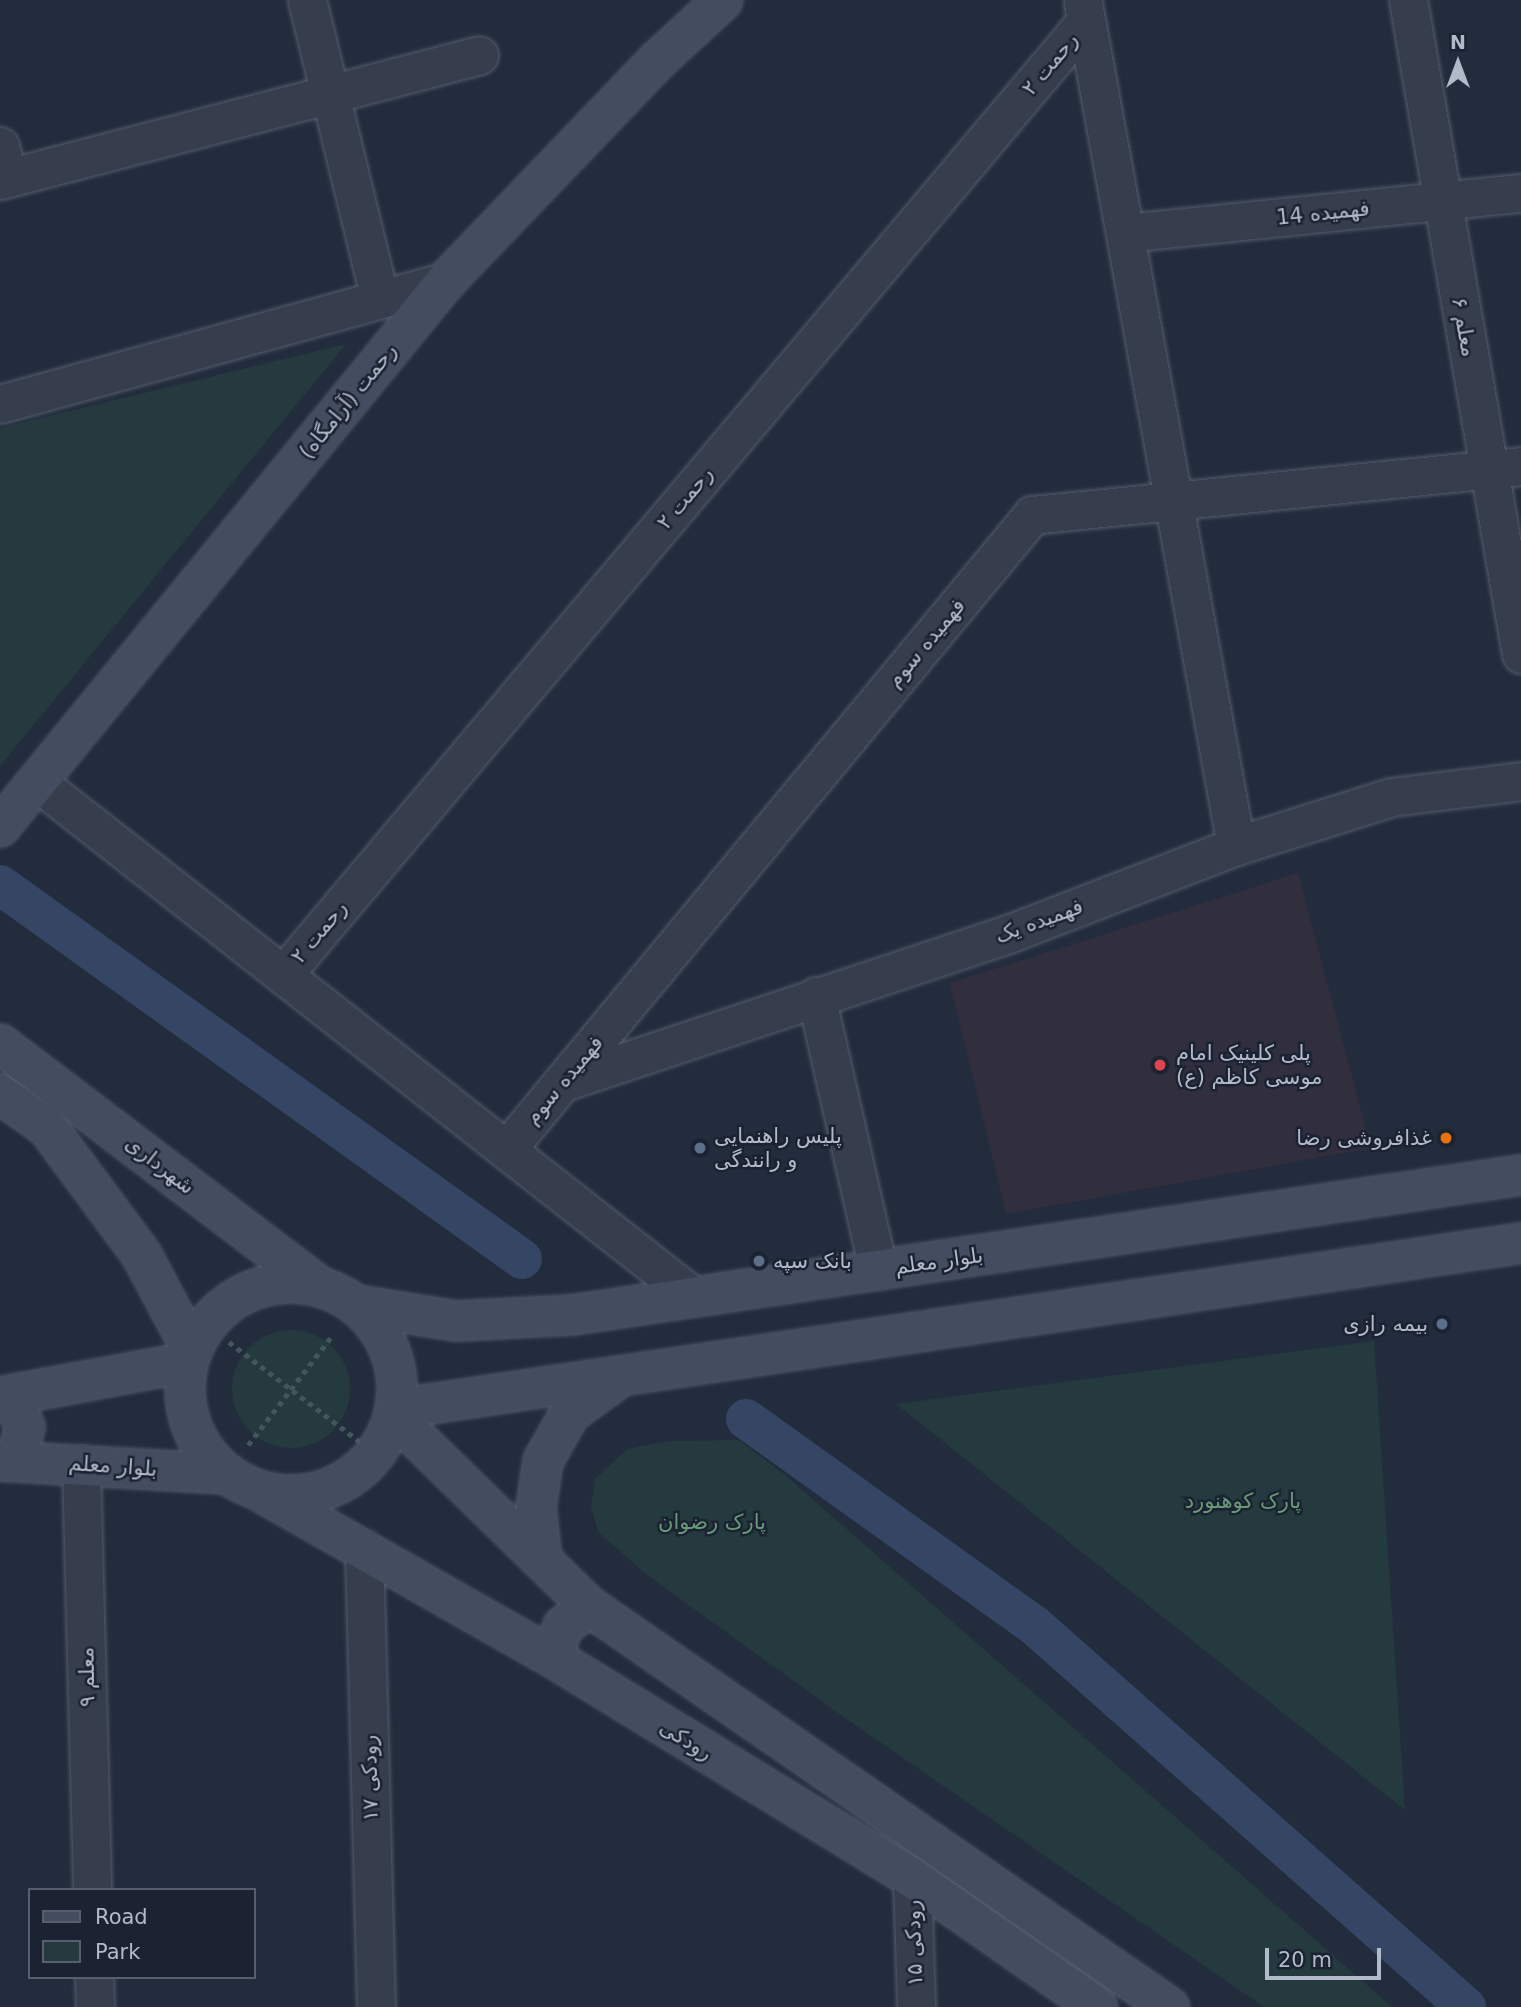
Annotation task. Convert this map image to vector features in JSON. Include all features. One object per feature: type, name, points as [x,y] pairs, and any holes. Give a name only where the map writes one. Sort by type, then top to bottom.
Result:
[{"type":"main road","name":"رحمت (آرامگاه)","points":[[0,827],[446,281],[658,60],[723,0]]},
{"type":"main road","name":"شهرداری","points":[[0,1044],[319,1286]]},
{"type":"main road","points":[[0,1094],[55,1137],[141,1254],[195,1346]]},
{"type":"main road","name":"بلوار معلم","points":[[356,1304],[456,1321],[572,1315],[1521,1175]]},
{"type":"main road","points":[[396,1413],[624,1376],[1521,1243]]},
{"type":"main road","points":[[226,1474],[204,1451],[189,1424],[184,1393],[195,1346],[229,1303],[257,1288],[288,1283],[319,1286],[356,1304],[377,1326],[391,1351],[398,1380],[396,1413],[377,1454],[354,1476],[326,1490],[295,1496],[264,1493]]},
{"type":"main road","points":[[8,1460],[25,1427],[6,1396],[195,1346]]},
{"type":"main road","points":[[542,1560],[536,1508],[543,1461],[570,1413],[624,1376]]},
{"type":"main road","points":[[396,1413],[590,1607],[1169,2007]]},
{"type":"main road","name":"بلوار معلم","points":[[8,1460],[226,1474]]},
{"type":"main road","name":"رودکی","points":[[226,1474],[364,1549],[552,1657],[912,1878],[1097,2007]]},
{"type":"main road","points":[[552,1657],[563,1626],[590,1607]]},
{"type":"street","points":[[307,0],[380,299]]},
{"type":"street","name":"معلم ۶","points":[[1408,0],[1443,200],[1505,468],[1521,654]]},
{"type":"street","points":[[1084,10],[1236,846]]},
{"type":"street","name":"رحمت ۲","points":[[283,975],[1084,10]]},
{"type":"street","points":[[3,168],[332,96],[479,55]]},
{"type":"street","name":"فهمیده 14","points":[[1125,233],[1521,193]]},
{"type":"street","points":[[0,404],[446,281]]},
{"type":"street","name":"فهمیده سوم","points":[[506,1150],[1032,515],[1505,468]]},
{"type":"street","name":"فهمیده یک","points":[[562,1082],[1009,934],[1236,846],[1391,797],[1521,781]]},
{"type":"street","points":[[37,782],[694,1297]]},
{"type":"street","points":[[816,996],[878,1270]]},
{"type":"street","name":"معلم ۹","points":[[81,1464],[92,1888]]},
{"type":"street","name":"رودکی ۱۷","points":[[364,1549],[376,2007]]},
{"type":"street","name":"رودکی ۱۵","points":[[912,1878],[916,2007]]},
{"type":"street","points":[[94,1979],[95,2007]]},
{"type":"path","points":[[226,1474],[356,1304]]},
{"type":"path","points":[[195,1346],[291,1389],[377,1454]]},
{"type":"shaded area","name":"پلی کلینیک امام موسی کاظم (ع)","points":[[1298,873],[1371,1148],[1006,1214],[950,983]]},
{"type":"green space","points":[[346,344],[0,766],[0,428]]},
{"type":"green space","points":[[291,1330],[313,1335],[333,1347],[345,1367],[350,1389],[345,1411],[333,1431],[313,1443],[291,1448],[269,1443],[249,1431],[237,1411],[232,1389],[237,1367],[249,1347],[269,1335]]},
{"type":"green space","name":"پارک کوهنورد","points":[[1374,1341],[1405,1810],[896,1404]]},
{"type":"green space","name":"پارک رضوان","points":[[739,1440],[784,1474],[1392,2007],[1264,2007],[845,1718],[647,1575],[598,1532],[591,1506],[595,1479],[627,1449],[669,1441]]},
{"type":"waterway","points":[[0,885],[522,1259]]},
{"type":"waterway","points":[[746,1419],[1034,1625],[1466,2007]]},
{"type":"place","name":"پلی کلینیک امام موسی کاظم (ع)","points":[[1160,1065]]},
{"type":"place","name":"غذافروشی رضا","points":[[1446,1138]]},
{"type":"place","name":"پلیس راهنمایی و رانندگی","points":[[700,1148]]},
{"type":"place","name":"بانک سپه","points":[[759,1261]]},
{"type":"place","name":"بیمه رازی","points":[[1442,1324]]}]
